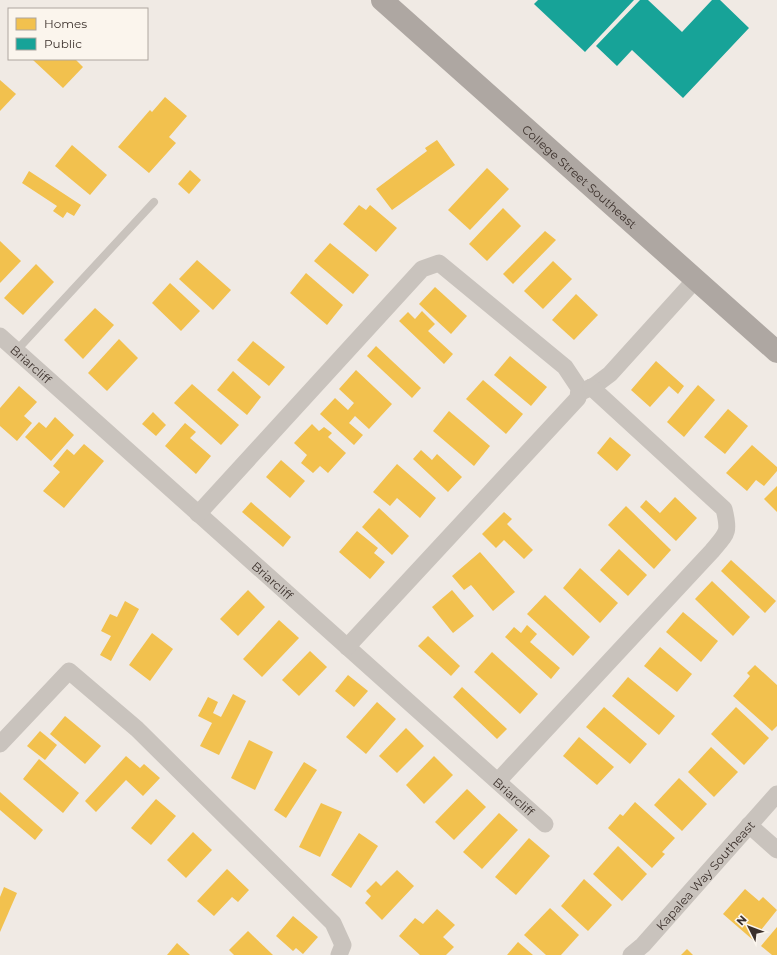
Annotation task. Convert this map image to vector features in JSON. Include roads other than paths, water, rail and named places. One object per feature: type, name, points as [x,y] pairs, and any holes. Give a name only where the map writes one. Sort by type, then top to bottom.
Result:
[{"type":"main road","name":"College Street Southeast","points":[[382,0],[777,352]]},
{"type":"street","points":[[198,514],[422,269],[439,263],[565,367],[580,388],[585,390],[724,509],[728,527],[725,536],[498,782]]},
{"type":"street","points":[[347,646],[585,390],[610,374],[696,279]]},
{"type":"street","name":"Briarcliff","points":[[0,336],[545,824]]},
{"type":"street","points":[[0,744],[69,671],[137,729],[333,923],[342,945],[339,955]]},
{"type":"street","name":"Kapalea Way Southeast","points":[[631,955],[643,945],[777,794]]},
{"type":"street","points":[[749,825],[777,850]]},
{"type":"lane","points":[[16,351],[154,202]]}]
